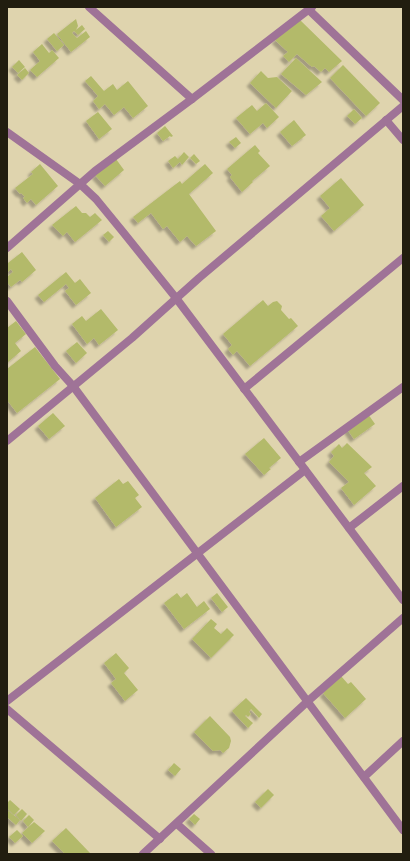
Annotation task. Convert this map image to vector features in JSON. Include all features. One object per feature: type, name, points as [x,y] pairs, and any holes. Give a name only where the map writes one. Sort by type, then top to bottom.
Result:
[{"type":"street","points":[[89,7],[192,99]]},
{"type":"street","points":[[7,248],[95,171],[192,99],[310,8],[403,100]]},
{"type":"street","points":[[7,442],[132,338],[176,298],[403,106]]},
{"type":"street","points":[[386,120],[403,140]]},
{"type":"street","points":[[7,132],[80,184],[96,199],[176,298],[403,600]]},
{"type":"street","points":[[244,389],[403,258]]},
{"type":"street","points":[[7,301],[55,366],[73,386],[403,830]]},
{"type":"street","points":[[299,462],[403,387]]},
{"type":"street","points":[[7,701],[305,470]]},
{"type":"street","points":[[349,528],[403,486]]},
{"type":"street","points":[[143,854],[308,701],[403,618]]},
{"type":"street","points":[[7,709],[160,839]]},
{"type":"street","points":[[364,777],[403,741]]},
{"type":"street","points":[[177,824],[211,854]]},
{"type":"building","points":[[76,19],[78,26],[76,30],[82,25],[85,29],[78,35],[74,31],[72,33],[77,38],[86,31],[90,37],[71,52],[57,34]]},
{"type":"building","points":[[299,19],[342,61],[329,72],[325,68],[321,72],[314,66],[312,67],[297,54],[289,62],[283,56],[288,52],[275,40]]},
{"type":"building","points":[[54,33],[64,45],[57,51],[47,39]]},
{"type":"building","points":[[42,44],[49,53],[52,50],[59,58],[37,77],[30,70],[40,61],[33,52]]},
{"type":"building","points":[[296,58],[322,82],[306,95],[281,74]]},
{"type":"building","points":[[19,60],[25,67],[18,73],[12,67]]},
{"type":"building","points":[[343,65],[380,103],[366,116],[330,78]]},
{"type":"building","points":[[25,68],[29,73],[22,80],[17,75]]},
{"type":"building","points":[[261,71],[268,78],[277,77],[292,91],[276,108],[250,83]]},
{"type":"building","points":[[91,76],[104,91],[113,84],[117,90],[128,81],[148,106],[133,118],[124,107],[114,115],[105,104],[99,109],[93,101],[98,96],[85,81]]},
{"type":"building","points":[[266,103],[279,117],[267,128],[263,123],[250,134],[236,118],[252,105],[257,111]]},
{"type":"building","points":[[354,109],[362,118],[355,124],[347,116]]},
{"type":"building","points":[[98,112],[112,129],[99,139],[86,121]]},
{"type":"building","points":[[294,120],[306,135],[292,146],[280,132]]},
{"type":"building","points":[[165,126],[173,136],[170,136],[163,141],[157,133]]},
{"type":"building","points":[[236,137],[241,143],[235,148],[229,142]]},
{"type":"building","points":[[255,145],[260,151],[258,153],[270,166],[252,181],[253,182],[242,192],[230,177],[232,175],[227,169]]},
{"type":"building","points":[[184,152],[189,157],[182,165],[180,162],[173,168],[168,161],[175,156],[178,159]]},
{"type":"building","points":[[194,154],[200,161],[196,164],[190,158]]},
{"type":"building","points":[[116,159],[124,170],[105,186],[95,175]]},
{"type":"building","points":[[40,164],[58,186],[36,205],[31,199],[27,203],[23,198],[25,197],[15,188],[33,174],[31,172]]},
{"type":"building","points":[[205,164],[213,173],[189,194],[216,231],[196,246],[187,236],[180,242],[167,226],[163,229],[151,213],[138,223],[133,217],[180,181],[182,184]]},
{"type":"building","points":[[341,178],[364,205],[334,231],[321,216],[330,208],[320,196]]},
{"type":"building","points":[[76,206],[82,213],[86,213],[90,217],[95,213],[102,220],[75,242],[67,232],[63,236],[52,225]]},
{"type":"building","points":[[108,231],[114,237],[109,242],[103,235]]},
{"type":"building","points":[[22,252],[36,270],[22,282],[20,280],[11,287],[7,282],[7,277],[13,272],[11,269],[7,273],[7,262],[8,263]]},
{"type":"building","points":[[66,272],[75,283],[80,279],[91,293],[76,305],[65,291],[69,288],[66,284],[44,302],[38,295]]},
{"type":"building","points":[[263,300],[268,306],[277,301],[282,306],[281,310],[298,326],[250,366],[237,351],[233,355],[228,349],[232,345],[223,334]]},
{"type":"building","points":[[101,309],[118,330],[99,345],[94,338],[87,344],[72,324],[82,316],[86,321]]},
{"type":"building","points":[[16,321],[26,334],[15,343],[21,351],[7,363],[7,328]]},
{"type":"building","points":[[77,342],[87,353],[76,363],[66,351]]},
{"type":"building","points":[[35,347],[60,379],[17,413],[7,400],[7,369]]},
{"type":"building","points":[[53,413],[65,426],[49,439],[38,426]]},
{"type":"building","points":[[368,414],[375,424],[354,439],[347,429]]},
{"type":"building","points":[[264,438],[281,458],[269,468],[271,469],[264,475],[245,454]]},
{"type":"building","points":[[347,443],[372,467],[364,473],[376,486],[354,505],[341,488],[349,482],[329,462],[334,456],[331,452],[339,444],[342,448]]},
{"type":"building","points":[[119,479],[123,484],[128,481],[139,495],[135,498],[142,507],[116,527],[95,498]]},
{"type":"building","points":[[177,593],[181,598],[187,593],[197,607],[204,601],[210,609],[184,629],[164,603]]},
{"type":"building","points":[[217,593],[228,607],[222,612],[211,598]]},
{"type":"building","points":[[211,619],[217,624],[214,628],[221,634],[227,628],[234,635],[211,658],[192,639]]},
{"type":"building","points":[[116,653],[129,668],[124,673],[138,690],[125,701],[111,683],[116,679],[104,663]]},
{"type":"building","points":[[341,676],[348,684],[351,682],[366,699],[345,718],[323,693]]},
{"type":"building","points":[[246,698],[262,714],[259,718],[251,709],[249,712],[251,714],[248,717],[246,715],[245,716],[253,723],[248,728],[232,711]]},
{"type":"building","points":[[210,716],[230,737],[231,741],[229,748],[223,753],[220,750],[213,751],[194,732]]},
{"type":"building","points":[[174,763],[181,769],[175,776],[168,770]]},
{"type":"building","points":[[268,789],[274,795],[261,808],[255,802]]},
{"type":"building","points":[[7,800],[8,802],[10,800],[20,809],[14,815],[7,808]]},
{"type":"building","points":[[22,809],[27,814],[21,821],[16,815]]},
{"type":"building","points":[[7,810],[20,820],[16,825],[7,817]]},
{"type":"building","points":[[194,814],[200,819],[195,825],[189,819]]},
{"type":"building","points":[[29,815],[34,820],[28,827],[23,821]]},
{"type":"building","points":[[34,822],[45,831],[32,843],[22,833]]},
{"type":"building","points":[[66,828],[91,854],[65,854],[52,841]]},
{"type":"building","points":[[17,830],[23,836],[15,843],[9,837]]}]
